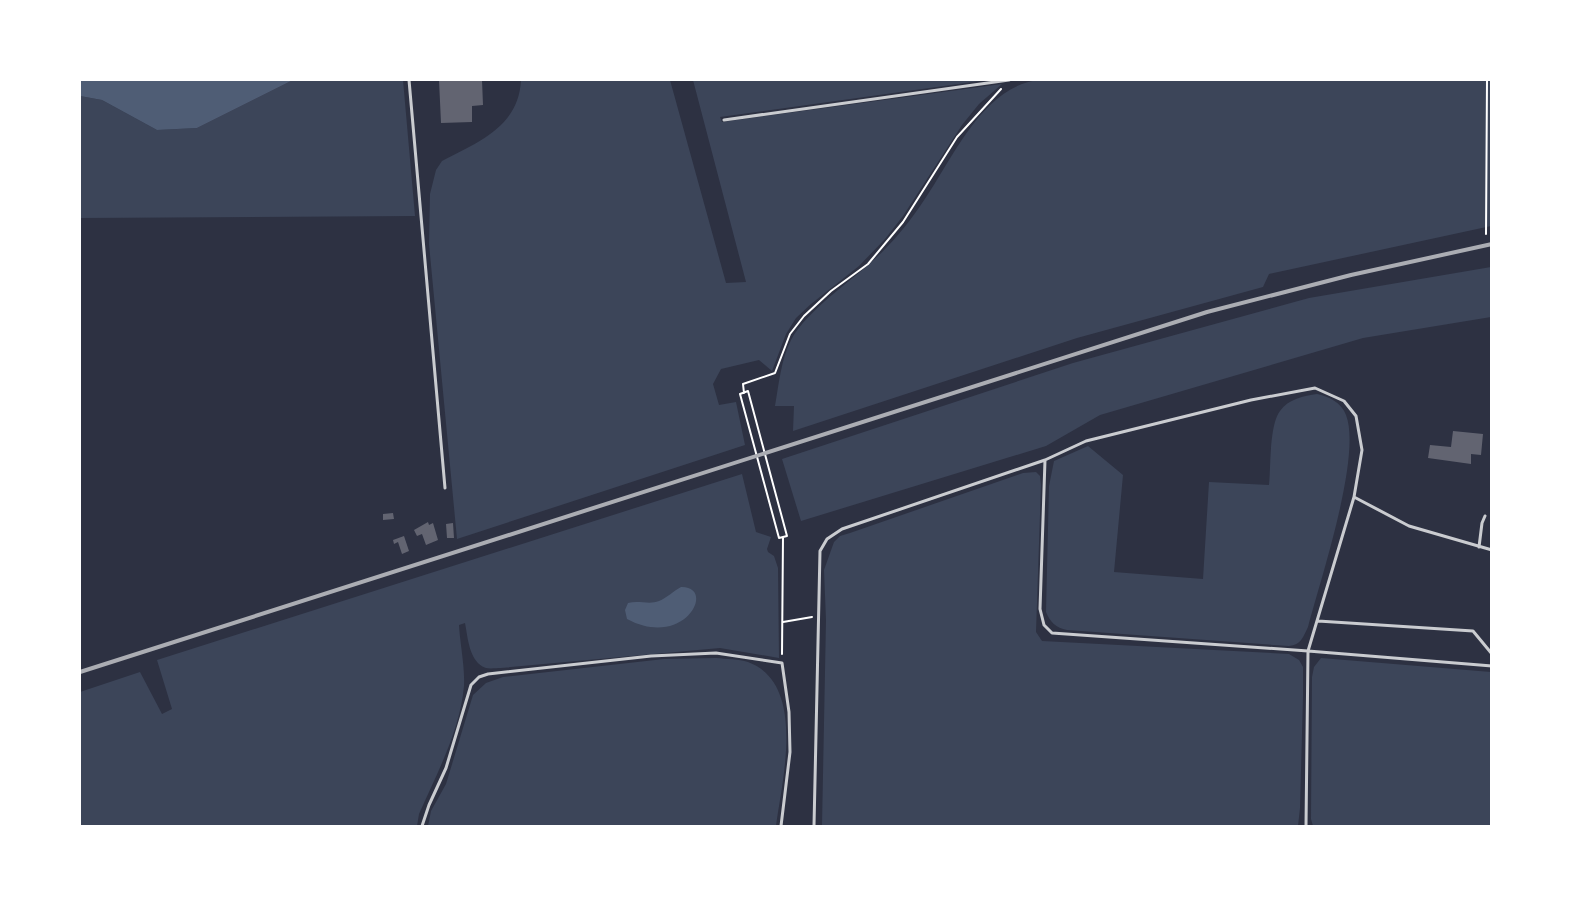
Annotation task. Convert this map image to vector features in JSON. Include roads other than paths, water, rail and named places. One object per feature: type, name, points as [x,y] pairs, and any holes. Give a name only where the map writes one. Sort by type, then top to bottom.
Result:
[{"type":"lane","points":[[408,80],[445,488]]},
{"type":"lane","points":[[724,120],[1009,80]]},
{"type":"lane","points":[[814,826],[820,551],[827,539],[842,529],[1045,460],[1086,441],[1251,400],[1316,388],[1344,401],[1356,416],[1362,450],[1354,497],[1308,651],[1306,826]]},
{"type":"lane","points":[[1045,460],[1040,609],[1044,625],[1052,633],[1491,666]]},
{"type":"lane","points":[[1354,497],[1409,526],[1491,550]]},
{"type":"lane","points":[[1479,547],[1485,516]]},
{"type":"lane","points":[[1318,621],[1473,631],[1491,654]]},
{"type":"lane","points":[[422,826],[446,768],[471,685],[479,677],[488,674],[651,656],[705,653],[782,663],[789,712],[790,752],[781,826]]},
{"type":"railway","points":[[80,672],[1207,312],[1351,275],[1492,244]]}]
